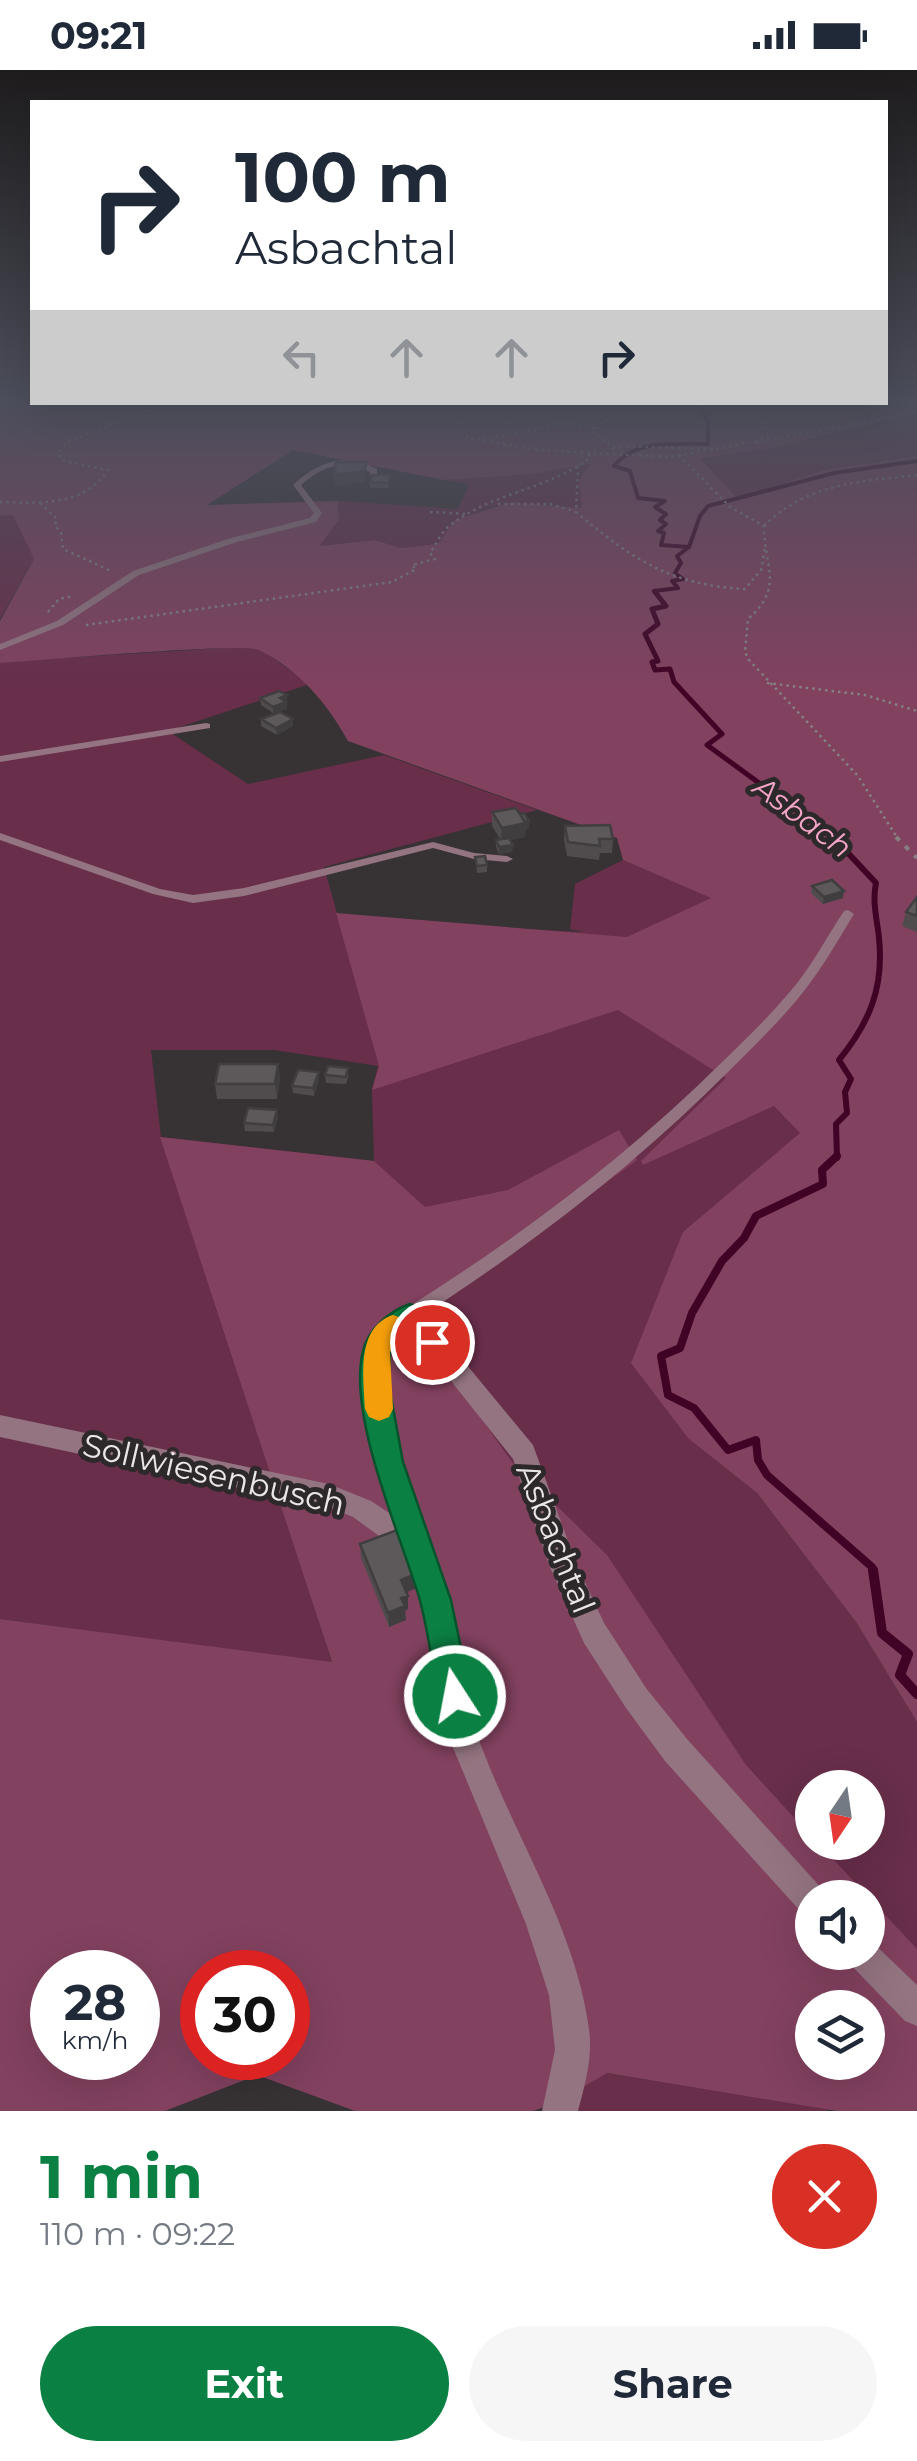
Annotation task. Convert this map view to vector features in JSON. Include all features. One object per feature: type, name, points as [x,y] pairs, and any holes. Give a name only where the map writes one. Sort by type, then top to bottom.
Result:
[{"type":"street","points":[[410,1314],[383,1336],[376,1350],[376,1386],[388,1462],[436,1600],[468,1752],[514,1857],[566,1998],[573,2051],[560,2111]]},
{"type":"street","name":"Asbachtal","points":[[410,1314],[524,1453],[570,1582],[594,1633],[636,1698],[676,1750],[795,1882]]},
{"type":"street","name":"Sollwiesenbusch","points":[[0,1426],[330,1496],[362,1509],[417,1548]]},
{"type":"street","points":[[879,1970],[917,2009]]},
{"type":"lane","points":[[0,647],[42,631],[78,612],[120,582],[164,562],[313,520],[318,513],[309,500]]},
{"type":"lane","points":[[0,758],[206,726]]},
{"type":"lane","points":[[0,836],[157,892],[194,899],[244,892],[433,845],[474,856],[507,859]]},
{"type":"lane","points":[[410,1314],[556,1217],[634,1151],[796,994],[848,914]]},
{"type":"path","points":[[0,502],[55,500]]},
{"type":"path","points":[[40,503],[57,519],[55,525],[61,533],[63,549],[112,571],[120,582],[59,599],[48,611],[42,631],[392,582],[416,569],[412,566],[435,559],[430,553],[442,532],[478,508],[503,500]]},
{"type":"path","points":[[576,512],[577,500]]},
{"type":"path","points":[[722,500],[752,524],[764,526]]},
{"type":"path","points":[[800,500],[778,510],[764,526],[773,585],[769,600],[748,619],[745,652],[766,683],[858,776],[874,796],[884,821],[917,858]]},
{"type":"path","points":[[478,508],[508,502],[551,504],[576,512],[641,564],[707,589],[745,589],[760,570],[766,546]]},
{"type":"path","points":[[430,512],[468,514]]},
{"type":"path","points":[[766,683],[865,695],[917,711]]},
{"type":"shaded area","points":[[0,500],[214,500],[207,505],[338,501],[339,520],[319,546],[375,540],[400,548],[438,544],[455,520],[511,502],[582,508],[581,500],[917,500],[917,1722],[856,1622],[757,1493],[688,1438],[631,1363],[683,1232],[800,1133],[774,1106],[643,1165],[641,1161],[726,1078],[618,1010],[372,1090],[379,1066],[336,913],[627,937],[711,898],[623,860],[617,838],[348,741],[311,689],[287,667],[259,650],[179,650],[0,663],[0,621],[34,559],[13,515],[0,516]]},
{"type":"shaded area","points":[[462,500],[584,500],[582,508],[522,504],[485,509],[452,528],[438,544],[400,548],[374,540],[318,546],[339,520],[338,501],[458,509]]},
{"type":"shaded area","points":[[14,513],[35,557],[0,619],[0,515]]},
{"type":"shaded area","points":[[256,646],[310,684],[168,731],[248,784],[384,755],[537,810],[324,867],[359,991],[377,922],[583,932],[570,929],[575,884],[623,860],[712,898],[881,883],[717,1461],[757,1493],[856,1622],[917,1722],[917,2111],[803,2080],[885,2080],[885,1990],[795,1990],[795,2078],[579,2019],[276,1485],[332,1663],[0,1619],[0,662]],"holes":[[[151,1050],[274,1050],[378,1066],[372,1090],[374,1161],[161,1137]]]},
{"type":"shaded area","points":[[619,1130],[637,1160],[405,1330],[468,1400],[512,1462],[607,1555],[746,1765],[795,1818],[795,1860],[834,1860],[853,1880],[795,1880],[795,1970],[885,1970],[885,1915],[917,1949],[917,2111],[837,2111],[607,2073],[556,2103],[533,2111],[355,2111],[271,2080],[310,2080],[310,1950],[180,1950],[180,2080],[244,2080],[165,2111],[0,2111],[0,1619],[332,1662],[160,1137],[374,1161],[425,1207],[508,1190]]},
{"type":"shaded area","points":[[606,2073],[827,2111],[573,2111],[576,2091]]},
{"type":"building","points":[[279,691],[287,695],[280,698],[286,702],[273,707],[260,698]]},
{"type":"building","points":[[280,712],[293,719],[276,728],[261,719]]},
{"type":"building","points":[[516,808],[526,823],[502,828],[492,812]]},
{"type":"building","points":[[610,825],[613,839],[599,839],[600,846],[568,842],[565,826]]},
{"type":"building","points":[[509,838],[513,845],[499,847],[496,840]]},
{"type":"building","points":[[485,856],[487,865],[477,866],[475,857]]},
{"type":"building","points":[[832,880],[844,891],[824,897],[812,886]]},
{"type":"building","points":[[917,897],[917,916],[906,912]]},
{"type":"building","points":[[219,1064],[278,1064],[275,1084],[215,1084]]},
{"type":"building","points":[[328,1066],[348,1068],[346,1077],[325,1075]]},
{"type":"building","points":[[298,1070],[319,1072],[313,1088],[292,1086]]},
{"type":"building","points":[[248,1108],[277,1110],[273,1125],[244,1123]]},
{"type":"building","points":[[397,1530],[416,1574],[401,1580],[408,1596],[401,1598],[405,1606],[388,1613],[360,1544]]},
{"type":"waterway","name":"Asbach","points":[[658,500],[665,501],[655,507],[666,514],[660,520],[666,524],[658,531],[664,533],[661,545],[689,547]]},
{"type":"waterway","points":[[689,547],[700,516],[708,506],[730,500]]},
{"type":"waterway","name":"Asbach","points":[[655,592],[678,588],[672,581],[683,579],[675,573],[681,563],[677,556],[689,547]]},
{"type":"waterway","name":"Asbach","points":[[655,592],[666,606],[652,609],[658,624],[645,634],[658,661],[652,662],[655,670],[670,669],[674,682],[722,734],[707,745],[836,839]]},
{"type":"waterway","points":[[833,837],[876,883],[880,956],[877,988],[867,1018],[839,1060],[851,1079],[845,1092],[847,1113],[836,1124],[837,1156]]},
{"type":"waterway","name":"Asbach","points":[[837,1156],[822,1170],[823,1184],[756,1216],[744,1238],[722,1261],[692,1313],[680,1348],[661,1356],[668,1395],[694,1408],[728,1450],[756,1440],[758,1460],[767,1475],[872,1567],[873,1573]]},
{"type":"waterway","name":"Asbach","points":[[873,1570],[882,1633],[908,1654],[900,1675],[917,1694]]},
{"type":"slow traffic","points":[[379,1409],[376,1350],[393,1326]]},
{"type":"route","points":[[432,1342],[410,1314],[396,1322],[376,1350],[376,1386],[388,1462],[436,1600],[455,1696]]}]
